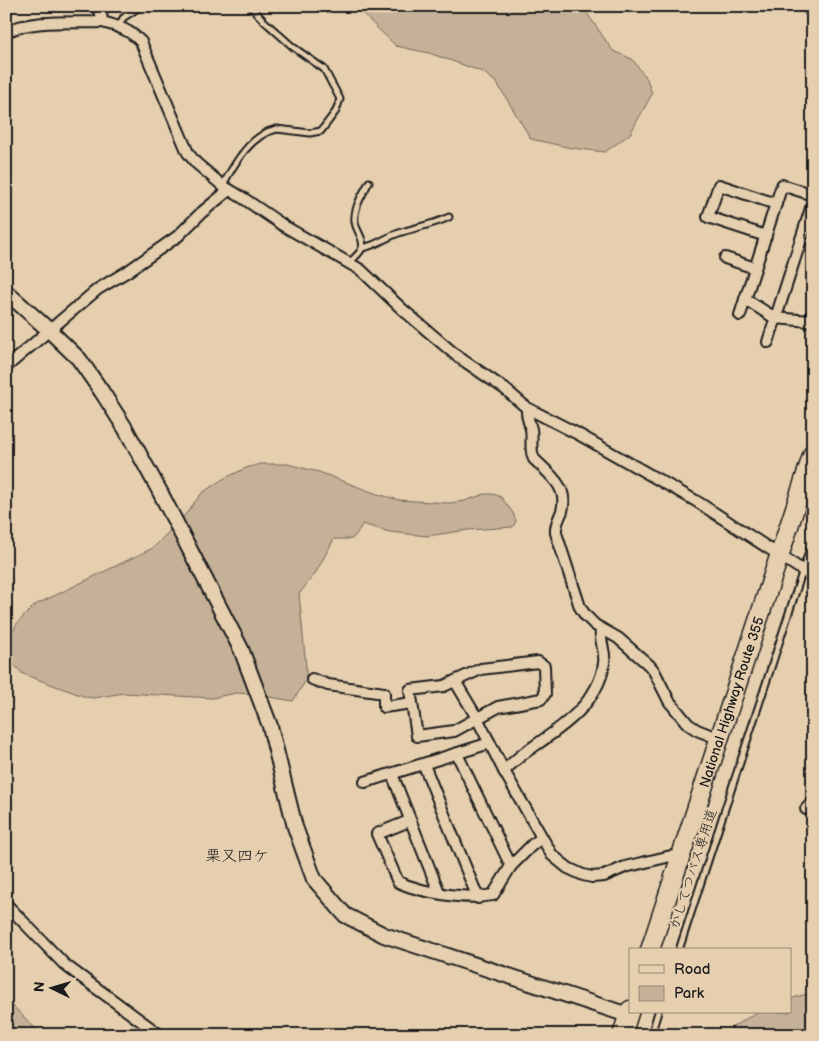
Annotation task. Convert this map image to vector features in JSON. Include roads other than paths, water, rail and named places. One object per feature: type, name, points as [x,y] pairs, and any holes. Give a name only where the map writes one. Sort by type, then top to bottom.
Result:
[{"type":"highway","name":"National Highway Route 355","points":[[651,948],[813,453]]},
{"type":"highway","points":[[622,1035],[629,1012]]},
{"type":"street","points":[[95,6],[100,13],[102,22]]},
{"type":"street","points":[[806,6],[813,14]]},
{"type":"street","points":[[6,32],[14,28],[37,24],[102,22],[119,26],[134,34],[141,42],[188,152],[196,163],[226,188],[284,226],[350,263],[458,356],[527,408],[578,434],[696,501],[813,577]]},
{"type":"street","points":[[766,236],[708,217],[719,185],[776,204]]},
{"type":"street","points":[[740,315],[782,185],[813,195]]},
{"type":"street","points":[[6,368],[98,289],[128,271],[178,236],[226,188]]},
{"type":"street","points":[[768,342],[813,202]]},
{"type":"street","points":[[725,258],[755,268]]},
{"type":"street","points":[[7,294],[50,331],[78,359],[102,392],[188,544],[241,649],[270,726],[295,827],[314,879],[345,915],[384,935],[629,1012]]},
{"type":"street","points":[[745,299],[775,318],[810,321],[813,313]]},
{"type":"street","points":[[527,408],[531,430],[532,455],[561,486],[563,504],[556,522],[556,533],[580,607],[590,620],[601,629],[618,638],[649,665],[668,702],[688,724],[697,730],[720,739]]},
{"type":"street","points":[[504,771],[565,724],[579,711],[592,694],[600,681],[605,662],[600,641],[601,629]]},
{"type":"street","points":[[538,662],[544,666],[544,694],[542,699],[498,707],[454,731],[417,736],[410,690],[437,688],[455,682],[481,669],[538,662]]},
{"type":"street","points":[[312,679],[328,686],[384,693],[384,707],[412,703]]},
{"type":"street","points":[[455,682],[477,718],[504,771],[542,838],[558,861],[583,875],[592,877],[604,876],[625,867],[671,856],[680,858]]},
{"type":"street","points":[[365,782],[490,743]]},
{"type":"street","points":[[457,754],[511,866]]},
{"type":"street","points":[[424,765],[478,898]]},
{"type":"street","points":[[392,774],[409,821],[439,892]]},
{"type":"street","points":[[409,821],[378,834],[398,882],[424,890],[478,898],[493,895],[511,866],[533,844],[542,838]]},
{"type":"street","points":[[6,904],[65,965],[160,1035]]},
{"type":"lane","points":[[119,26],[123,18],[141,6]]},
{"type":"lane","points":[[226,188],[231,170],[256,140],[271,130],[277,129],[310,133],[321,131],[336,111],[340,99],[324,69],[293,47],[250,6]]},
{"type":"lane","points":[[362,248],[362,240],[355,217],[359,201],[369,182]]},
{"type":"lane","points":[[350,263],[362,248],[379,243],[400,233],[422,228],[449,216]]},
{"type":"lane","name":"かしてつバス専用道","points":[[680,948],[813,539]]},
{"type":"lane","points":[[651,1035],[657,1014]]},
{"type":"district","name":"栗又四ケ","points":[[237,856]]}]
